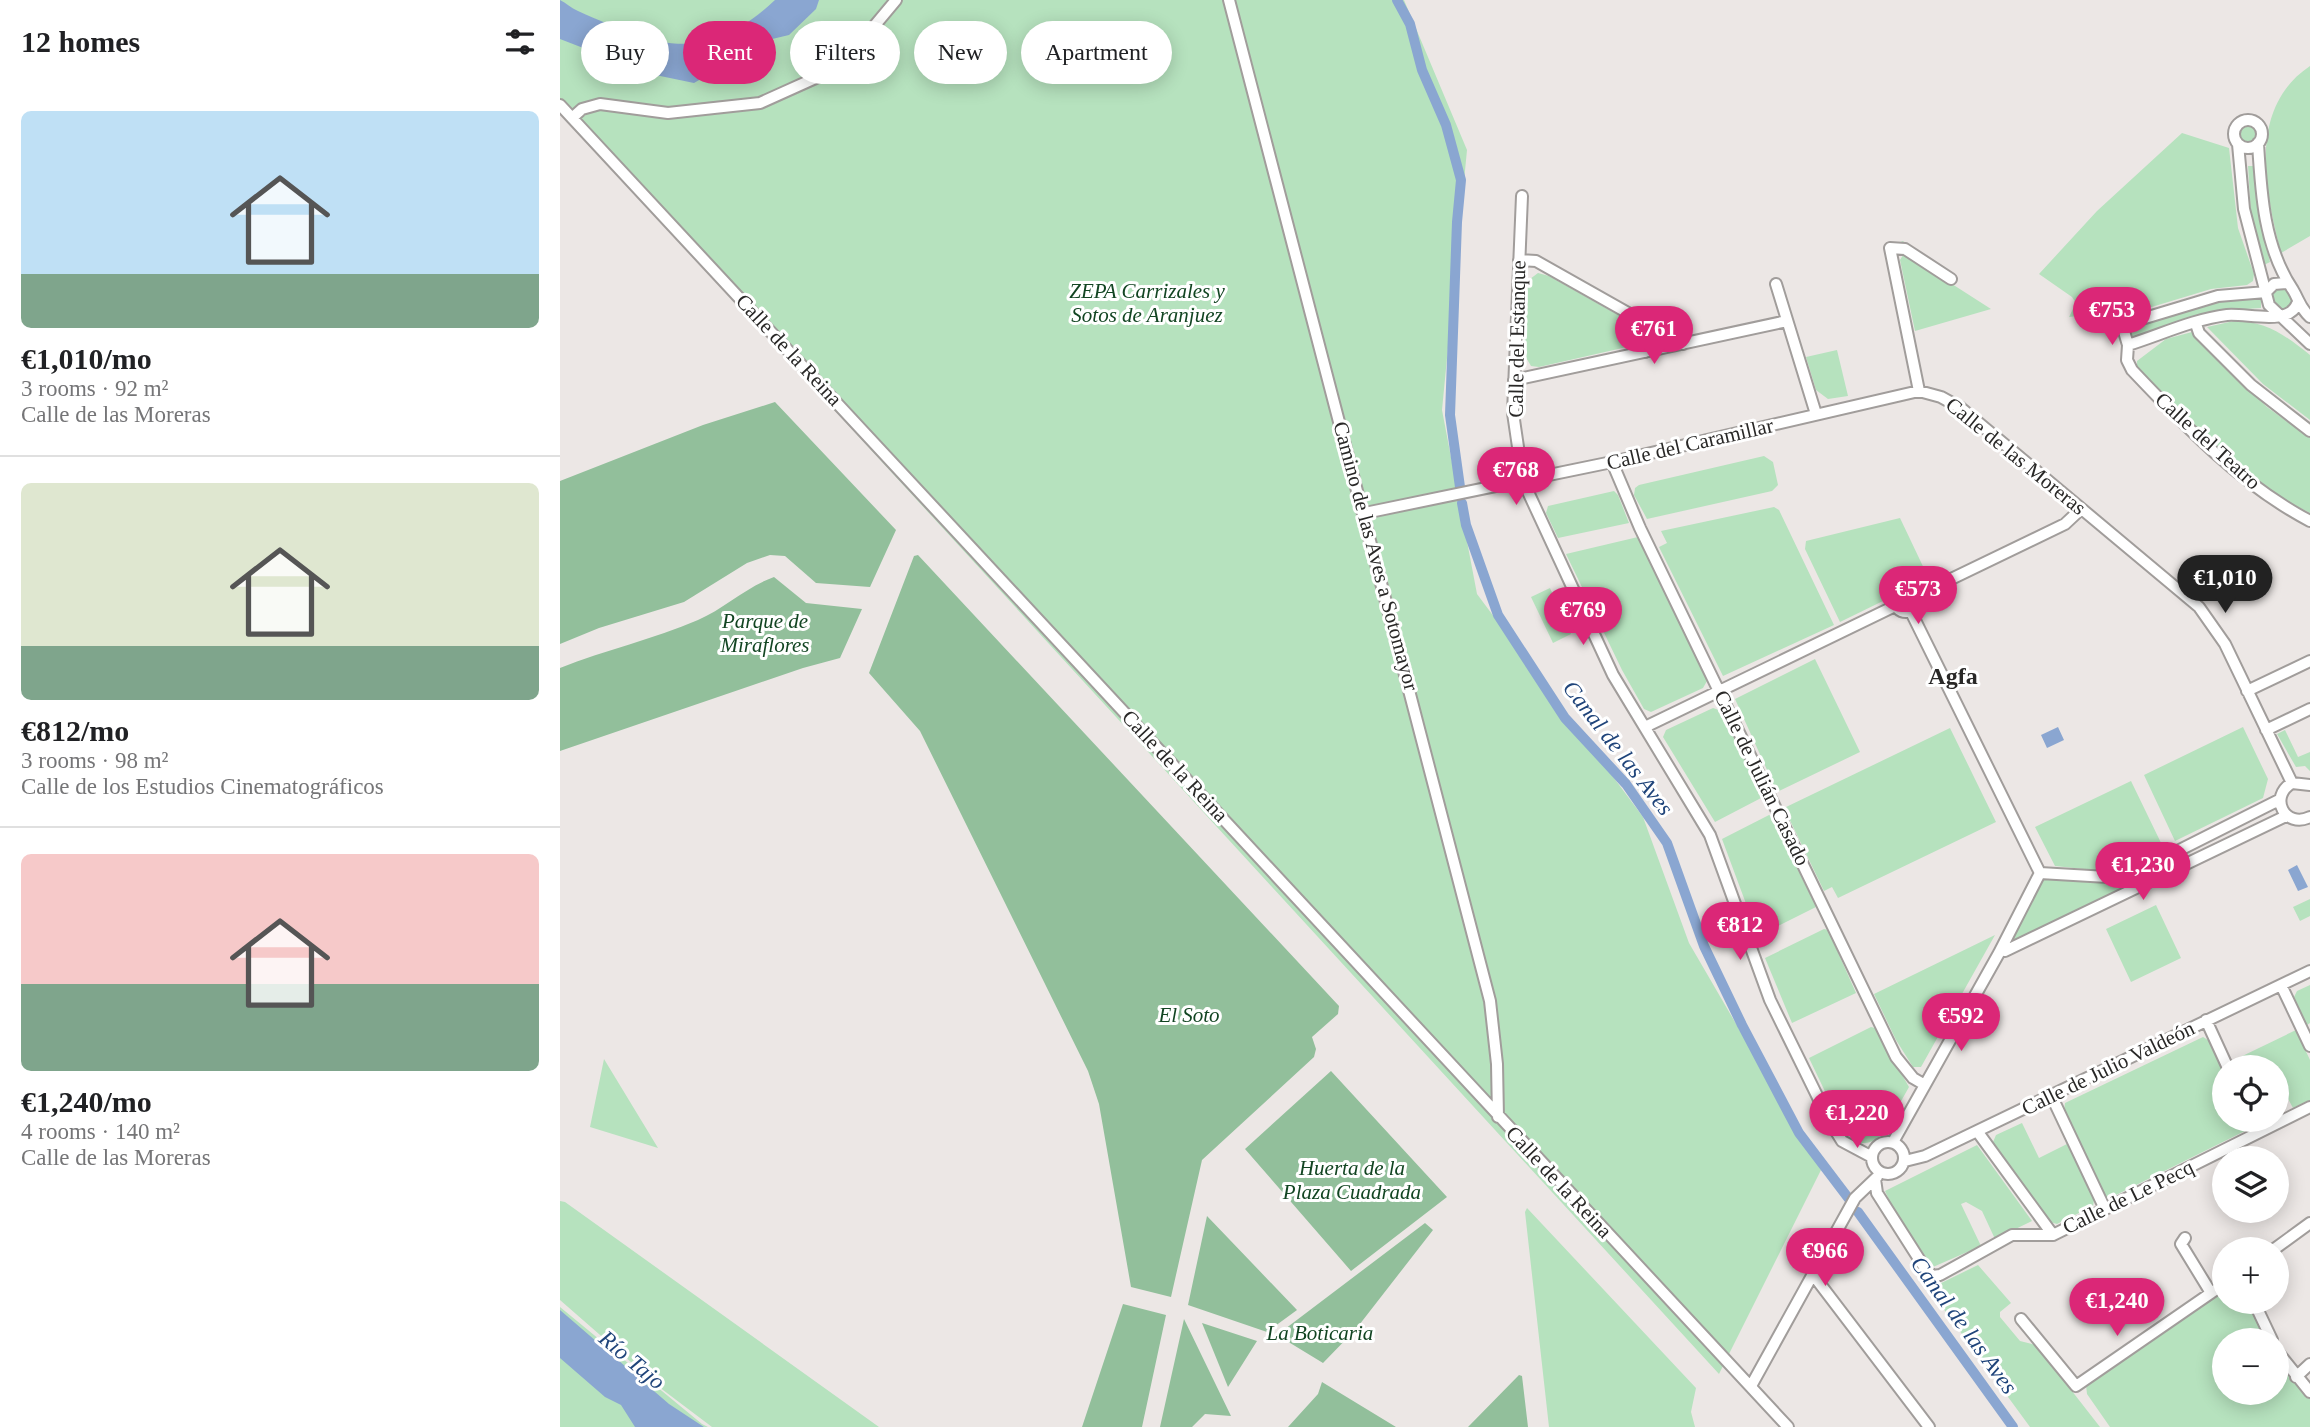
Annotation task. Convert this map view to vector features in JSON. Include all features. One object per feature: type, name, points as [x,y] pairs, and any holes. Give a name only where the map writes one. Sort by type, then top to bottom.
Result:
[{"type":"street","points":[[572,118],[582,108],[600,104],[668,113],[710,111],[760,103],[841,67],[896,0]]},
{"type":"street","name":"Camino de las Aves a Sotomayor","points":[[1229,0],[1365,513],[1490,1001],[1497,1065],[1498,1116]]},
{"type":"street","name":"Calle de la Reina","points":[[560,105],[994,569],[1788,1427]]},
{"type":"street","points":[[2310,317],[2297,304],[2294,293],[2276,263],[2263,205],[2258,143],[2261,128],[2255,122],[2246,120],[2235,128],[2234,137],[2238,144],[2244,209],[2251,246],[2269,305],[2277,316],[2310,344]]},
{"type":"street","points":[[2238,144],[2250,148],[2258,143]]},
{"type":"street","name":"Calle del Estanque","points":[[1522,196],[1513,412],[1523,481],[1613,674],[1710,835],[1770,1000],[1829,1120],[1842,1141],[1872,1157]]},
{"type":"street","name":"Calle de las Moreras","points":[[1951,279],[1905,249],[1890,248],[1919,391],[1941,397],[1961,408],[2199,607],[2225,644],[2292,783]]},
{"type":"street","points":[[1519,260],[1536,261],[1683,344]]},
{"type":"street","points":[[2286,283],[2274,284],[2266,292],[2218,296],[2125,324],[2123,328],[2128,345],[2227,315],[2290,314],[2297,304]]},
{"type":"street","points":[[1776,284],[1816,414]]},
{"type":"street","points":[[1514,380],[1787,321]]},
{"type":"street","points":[[1646,352],[1648,323]]},
{"type":"street","points":[[2196,324],[2199,333],[2251,385],[2310,431]]},
{"type":"street","name":"Calle del Teatro","points":[[2128,345],[2127,360],[2132,370],[2219,456],[2290,510],[2310,521]]},
{"type":"street","name":"Calle del Caramillar","points":[[1365,513],[1612,462],[1919,391]]},
{"type":"street","name":"Calle de Julián Casado","points":[[1612,462],[1640,528],[1896,1057],[1913,1078],[1925,1084]]},
{"type":"street","points":[[1917,595],[2065,524],[2081,509]]},
{"type":"street","points":[[1901,589],[1910,589],[1917,595],[1918,605],[1911,612],[1902,612],[1895,606],[1895,596],[1901,589]]},
{"type":"street","points":[[1645,727],[1895,606]]},
{"type":"street","points":[[1911,612],[2040,873]]},
{"type":"street","points":[[2246,691],[2310,661]]},
{"type":"street","points":[[2266,730],[2310,709]]},
{"type":"street","points":[[2309,819],[2297,821],[2286,816],[2280,800],[2283,790],[2292,783],[2310,784]]},
{"type":"street","points":[[2040,873],[2124,878],[2280,800]]},
{"type":"street","points":[[2001,949],[2005,951],[2286,816]]},
{"type":"street","points":[[1877,1176],[1871,1162],[1872,1157],[1878,1149],[1893,1142],[2001,949],[2040,873]]},
{"type":"street","name":"Calle de Julio Valdeón","points":[[1905,1161],[1925,1156],[2310,971]]},
{"type":"street","points":[[2281,985],[2310,1046]]},
{"type":"street","points":[[2206,1020],[2222,1055]]},
{"type":"street","points":[[2051,1095],[2105,1209]]},
{"type":"street","name":"Calle de Le Pecq","points":[[2289,1117],[2310,1107]]},
{"type":"street","points":[[1977,1131],[2053,1235]]},
{"type":"street","name":"Calle de Le Pecq","points":[[1877,1176],[1877,1193],[1933,1276],[1940,1275],[2012,1235],[2053,1235],[2259,1132]]},
{"type":"street","points":[[1751,1386],[1855,1198],[1877,1176],[1894,1170],[1905,1161],[1903,1151],[1893,1142]]},
{"type":"street","points":[[2289,1238],[2310,1223]]},
{"type":"street","points":[[2021,1319],[2076,1386],[2211,1293],[2181,1244],[2185,1238]]},
{"type":"street","points":[[1814,1276],[1929,1427]]},
{"type":"street","points":[[2296,1377],[2310,1364]]},
{"type":"street","points":[[2289,1367],[2310,1392]]},
{"type":"green space","name":"ZEPA Carrizales y Sotos de Aranjuez","points":[[560,0],[1404,0],[1467,150],[1442,410],[1477,594],[1643,817],[1689,943],[1821,1170],[1719,1374],[560,111]]},
{"type":"green space","points":[[2310,66],[2310,236],[2281,253],[2267,178],[2269,127],[2277,104],[2290,84]]},
{"type":"green space","points":[[2248,123],[2255,126],[2258,133],[2255,140],[2248,143],[2241,140],[2238,133],[2241,126]]},
{"type":"green space","points":[[2182,133],[2229,148],[2238,228],[2254,274],[2253,281],[2247,285],[2211,289],[2089,326],[2078,316],[2069,317],[2076,303],[2072,297],[2039,274],[2097,211]]},
{"type":"green space","points":[[2248,166],[2254,166],[2258,212],[2270,262],[2264,265],[2251,214]]},
{"type":"green space","points":[[1903,241],[1952,284],[1991,309],[1915,331],[1900,260],[1903,255],[1898,243]]},
{"type":"green space","points":[[1538,273],[1549,276],[1634,324],[1639,332],[1636,341],[1627,347],[1539,367],[1531,366],[1524,354],[1526,282]]},
{"type":"green space","points":[[2282,288],[2290,291],[2293,299],[2290,307],[2282,310],[2274,307],[2271,299],[2274,291]]},
{"type":"green space","points":[[2261,298],[2261,308],[2217,311],[2134,339],[2128,330],[2214,302]]},
{"type":"green space","points":[[2234,321],[2266,327],[2310,355],[2310,420],[2263,384],[2207,327]]},
{"type":"green space","points":[[2192,332],[2267,407],[2310,438],[2310,513],[2239,467],[2137,368],[2137,361],[2166,339]]},
{"type":"green space","points":[[1837,350],[1848,396],[1828,399],[1816,390],[1806,357]]},
{"type":"green space","points":[[775,402],[896,530],[870,587],[816,583],[785,556],[770,555],[747,563],[684,602],[599,628],[560,644],[560,481],[703,425]]},
{"type":"green space","points":[[1764,456],[1773,462],[1778,485],[1772,491],[1647,519],[1634,495],[1635,488],[1639,485]]},
{"type":"green space","points":[[1614,491],[1629,523],[1558,538],[1546,513],[1548,506]]},
{"type":"green space","points":[[1774,507],[1779,510],[1834,625],[1723,676],[1659,547],[1667,543],[1661,531]]},
{"type":"green space","points":[[1900,518],[1929,579],[1919,583],[1905,580],[1896,583],[1883,601],[1840,622],[1805,549],[1806,541]]},
{"type":"green space","points":[[1638,537],[1707,681],[1703,688],[1651,712],[1644,709],[1622,670],[1566,554]]},
{"type":"green space","name":"El Soto","points":[[918,555],[1339,1006],[1338,1014],[1312,1037],[1316,1049],[1314,1057],[1202,1160],[1171,1297],[1131,1287],[1099,1104],[1088,1071],[920,731],[869,673],[914,556]]},
{"type":"green space","name":"Parque de Miraflores","points":[[774,577],[806,603],[862,609],[840,658],[803,668],[560,751],[560,668],[698,620]]},
{"type":"green space","points":[[1550,588],[1571,634],[1553,643],[1531,597]]},
{"type":"green space","points":[[1815,659],[1860,752],[1777,792],[1735,699]]},
{"type":"green space","points":[[1713,708],[1722,711],[1763,797],[1715,822],[1663,737],[1666,730]]},
{"type":"green space","points":[[2243,727],[2268,779],[2263,798],[2175,841],[2144,775]]},
{"type":"green space","points":[[1950,728],[1996,822],[1838,898],[1832,887],[1824,891],[1784,808]]},
{"type":"green space","points":[[2285,730],[2298,757],[2310,752],[2310,771],[2305,766],[2296,767],[2277,734]]},
{"type":"green space","points":[[2131,781],[2163,847],[2111,872],[2055,866],[2035,827]]},
{"type":"green space","points":[[1769,815],[1773,817],[1816,907],[1758,936],[1722,839]]},
{"type":"green space","points":[[2171,859],[2174,864],[2015,941],[2010,937],[2043,878],[2117,883]]},
{"type":"green space","points":[[2310,899],[2310,916],[2300,921],[2293,907]]},
{"type":"green space","points":[[2156,905],[2181,958],[2131,982],[2106,929]]},
{"type":"green space","points":[[1824,929],[1828,930],[1856,993],[1792,1023],[1765,958]]},
{"type":"green space","points":[[1995,935],[1921,1067],[1913,1067],[1896,1040],[1874,994]]},
{"type":"green space","points":[[2310,985],[2310,1023],[2307,1025],[2294,997],[2297,991]]},
{"type":"green space","points":[[1871,1027],[1875,1028],[1909,1087],[1895,1112],[1884,1104],[1878,1110],[1890,1121],[1881,1134],[1871,1142],[1860,1143],[1843,1129],[1809,1058]]},
{"type":"green space","points":[[2296,1030],[2310,1060],[2310,1100],[2293,1108],[2289,1100],[2289,1055],[2244,1055]]},
{"type":"green space","points":[[2203,1037],[2211,1043],[2217,1055],[2212,1055],[2212,1132],[2243,1132],[2112,1197],[2106,1197],[2064,1111],[2065,1103]]},
{"type":"green space","points":[[604,1059],[658,1148],[590,1127]]},
{"type":"green space","name":"Huerta de la Plaza Cuadrada","points":[[1331,1071],[1447,1197],[1351,1271],[1245,1149]]},
{"type":"green space","points":[[2022,1123],[2039,1158],[2067,1144],[2094,1200],[2093,1206],[2057,1224],[2050,1222],[1993,1142],[1996,1135]]},
{"type":"green space","points":[[1977,1145],[2032,1221],[1995,1239],[1982,1211],[1966,1202],[1961,1204],[1981,1246],[1933,1267],[1897,1217],[1885,1191]]},
{"type":"green space","points":[[560,1201],[879,1427],[712,1427],[663,1390],[560,1300]]},
{"type":"green space","points":[[1527,1208],[1696,1388],[1691,1412],[1695,1427],[1549,1427],[1525,1212]]},
{"type":"green space","points":[[1207,1216],[1297,1310],[1267,1332],[1188,1305]]},
{"type":"green space","name":"La Boticaria","points":[[1425,1223],[1433,1230],[1356,1329],[1323,1363],[1277,1335]]},
{"type":"green space","points":[[1978,1265],[2011,1303],[2000,1312],[2000,1317],[2020,1341],[2036,1345],[2100,1427],[2030,1427],[1929,1289]]},
{"type":"green space","points":[[2212,1296],[2212,1314],[2255,1314],[2262,1328],[2212,1328],[2212,1405],[2289,1405],[2289,1373],[2310,1399],[2310,1427],[2110,1427],[2087,1394],[2086,1385]]},
{"type":"green space","points":[[1123,1304],[1166,1315],[1142,1427],[1082,1427]]},
{"type":"green space","points":[[560,1307],[702,1424],[708,1427],[560,1427]]},
{"type":"green space","points":[[1184,1319],[1231,1416],[1205,1414],[1192,1427],[1160,1427]]},
{"type":"green space","points":[[1202,1323],[1257,1341],[1228,1387]]},
{"type":"green space","points":[[1519,1375],[1522,1376],[1528,1427],[1468,1427]]},
{"type":"green space","points":[[1322,1382],[1396,1427],[1288,1427],[1318,1394]]},
{"type":"water","points":[[560,0],[601,21],[581,21],[581,47],[560,39]]},
{"type":"water","points":[[775,0],[819,0],[816,9],[804,21],[790,21],[789,35],[776,38],[776,21],[749,21]]},
{"type":"water","points":[[669,43],[683,44],[683,81],[669,78]]},
{"type":"water","points":[[2058,727],[2064,740],[2047,748],[2041,735]]},
{"type":"water","points":[[2297,865],[2308,887],[2298,891],[2288,870]]},
{"type":"water","points":[[560,1310],[669,1404],[704,1427],[635,1427],[621,1405],[605,1397],[560,1358]]},
{"type":"waterway","name":"Canal de las Aves","points":[[1397,0],[1410,24],[1422,70],[1446,125],[1461,180],[1450,415],[1460,487]]},
{"type":"waterway","name":"Canal de las Aves","points":[[1462,503],[1466,525],[1498,615],[1565,718],[1626,784],[1667,843],[1704,946],[1742,1025],[1799,1133],[1849,1199]]},
{"type":"waterway","name":"Canal de las Aves","points":[[1858,1212],[2013,1427]]},
{"type":"district","name":"Agfa","points":[[1953,676]]},
{"type":"water label","name":"Río Tajo","points":[[632,1360]]}]
